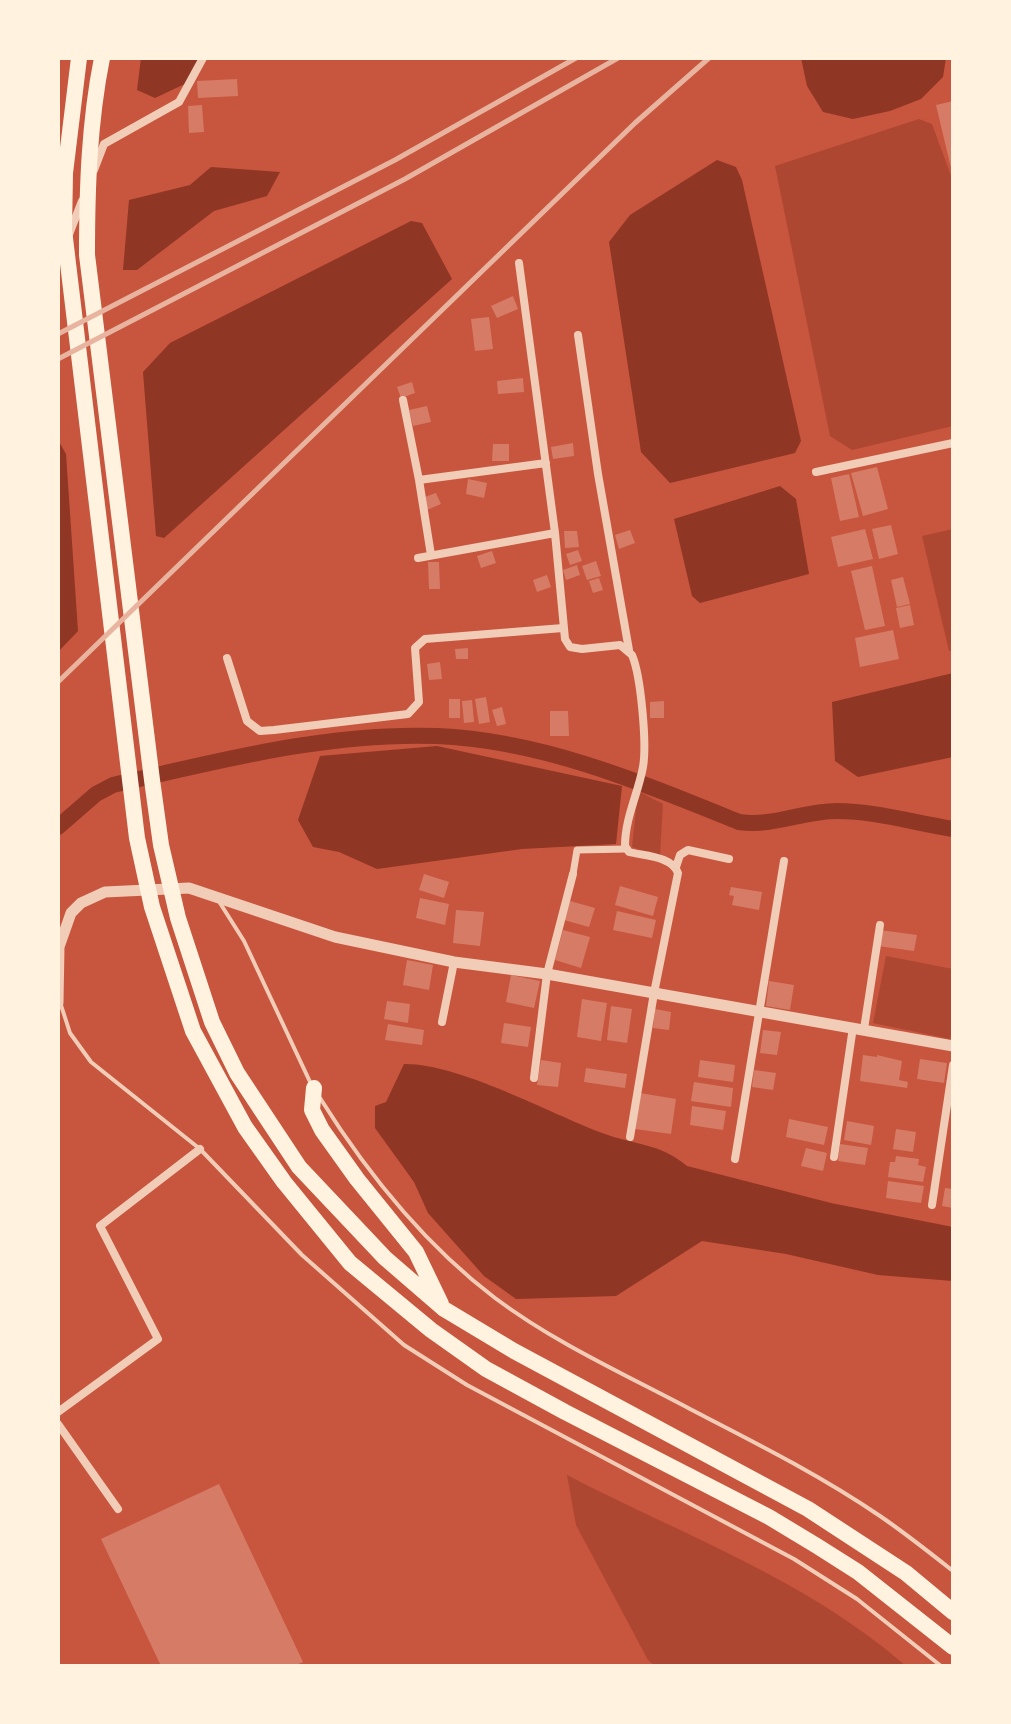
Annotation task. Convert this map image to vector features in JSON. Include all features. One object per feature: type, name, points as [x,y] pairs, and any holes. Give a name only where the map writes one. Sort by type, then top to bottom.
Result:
[{"type":"highway","points":[[79,58],[65,173],[64,230],[137,838],[152,907],[193,1031],[245,1127],[284,1182],[350,1263],[431,1330],[486,1369],[769,1517],[817,1546],[858,1572],[953,1647]]},
{"type":"highway","points":[[102,58],[87,179],[87,255],[161,845],[178,918],[212,1022],[237,1073],[299,1167],[385,1258],[444,1309],[514,1351],[808,1509],[906,1573],[953,1612]]},
{"type":"highway","points":[[314,1088],[312,1110],[322,1130],[416,1252],[444,1309]]},
{"type":"highway","points":[[665,1464],[677,1438]]},
{"type":"street","points":[[58,263],[104,144],[179,102],[203,58]]},
{"type":"street","points":[[519,263],[555,533],[563,628],[570,647],[582,649],[620,645],[629,650]]},
{"type":"street","points":[[578,335],[598,474],[629,650],[635,661],[644,734],[642,770],[633,796],[625,839],[629,852],[670,862],[676,867]]},
{"type":"street","points":[[403,400],[431,555]]},
{"type":"street","points":[[816,472],[953,443]]},
{"type":"street","points":[[419,480],[546,463]]},
{"type":"street","points":[[418,558],[555,533]]},
{"type":"street","points":[[227,658],[247,721],[260,731],[274,730],[408,714],[419,702],[415,648],[425,639],[563,628]]},
{"type":"street","points":[[534,1078],[547,974],[577,850],[627,849]]},
{"type":"street","points":[[630,1137],[680,855],[688,850],[729,859]]},
{"type":"street","points":[[735,1159],[784,861]]},
{"type":"street","points":[[59,1001],[59,947],[71,913],[81,903],[105,892],[189,888],[335,937],[454,962],[547,974],[953,1046]]},
{"type":"street","points":[[834,1157],[880,925]]},
{"type":"street","points":[[442,1022],[454,962]]},
{"type":"street","points":[[932,1205],[953,1065]]},
{"type":"street","points":[[58,1412],[158,1339],[100,1226],[200,1149]]},
{"type":"street","points":[[58,1424],[118,1509]]},
{"type":"lane","points":[[205,892],[224,908],[238,928],[314,1088],[349,1144],[421,1231],[462,1271],[496,1299],[583,1354],[835,1487],[881,1516],[953,1571]]},
{"type":"lane","points":[[59,1001],[70,1033],[91,1062],[200,1149],[302,1255],[404,1345],[467,1385],[794,1559],[857,1599],[941,1666]]},
{"type":"shaded area","points":[[141,58],[199,58],[189,82],[155,98],[137,90]]},
{"type":"shaded area","points":[[801,58],[946,58],[943,77],[921,99],[890,111],[853,119],[823,112],[807,86]]},
{"type":"shaded area","points":[[919,119],[932,124],[953,181],[953,426],[852,450],[830,436],[775,166]]},
{"type":"shaded area","points":[[717,160],[736,167],[742,180],[801,441],[795,453],[670,483],[641,452],[609,242],[630,215]]},
{"type":"shaded area","points":[[211,167],[280,172],[267,196],[214,211],[137,270],[123,270],[129,200],[190,185]]},
{"type":"shaded area","points":[[411,221],[422,223],[452,279],[164,538],[156,536],[143,372],[170,343]]},
{"type":"shaded area","points":[[58,440],[66,454],[78,631],[58,652]]},
{"type":"shaded area","points":[[780,486],[796,499],[809,574],[700,603],[692,596],[674,519]]},
{"type":"shaded area","points":[[953,529],[953,650],[949,651],[922,536]]},
{"type":"shaded area","points":[[953,673],[953,757],[858,777],[835,761],[832,702]]},
{"type":"shaded area","points":[[437,746],[622,786],[616,844],[522,849],[377,869],[339,852],[313,847],[298,820],[320,756]]},
{"type":"shaded area","points":[[638,791],[663,804],[660,856],[632,847]]},
{"type":"shaded area","points":[[886,956],[953,969],[950,1039],[873,1023]]},
{"type":"shaded area","points":[[404,1064],[426,1066],[476,1080],[602,1133],[667,1153],[687,1166],[831,1203],[953,1227],[953,1281],[878,1275],[786,1254],[702,1241],[616,1296],[516,1299],[484,1276],[428,1213],[414,1182],[375,1128],[375,1106],[386,1102]]},
{"type":"shaded area","points":[[567,1475],[785,1583],[867,1635],[906,1666],[655,1666],[648,1660],[576,1525]]},
{"type":"building","points":[[237,79],[238,96],[198,98],[197,81]]},
{"type":"building","points":[[953,101],[953,172],[952,172],[936,105]]},
{"type":"building","points":[[202,105],[204,132],[189,133],[188,106]]},
{"type":"building","points":[[513,296],[518,309],[497,318],[491,306]]},
{"type":"building","points":[[489,317],[493,349],[475,351],[471,319]]},
{"type":"building","points":[[523,378],[524,392],[498,394],[497,381]]},
{"type":"building","points":[[412,382],[415,393],[401,398],[397,387]]},
{"type":"building","points":[[427,406],[431,422],[413,426],[409,410]]},
{"type":"building","points":[[573,443],[574,456],[553,459],[551,447]]},
{"type":"building","points":[[493,444],[509,444],[509,461],[492,461]]},
{"type":"building","points":[[877,467],[888,509],[863,516],[851,473]]},
{"type":"building","points":[[849,474],[859,517],[840,521],[831,478]]},
{"type":"building","points":[[468,479],[487,483],[484,498],[466,494]]},
{"type":"building","points":[[436,493],[441,504],[427,510],[422,498]]},
{"type":"building","points":[[891,525],[898,554],[879,559],[872,529]]},
{"type":"building","points":[[865,529],[873,559],[838,567],[831,537]]},
{"type":"building","points":[[630,530],[635,543],[619,549],[615,535]]},
{"type":"building","points":[[564,531],[577,531],[579,547],[565,548]]},
{"type":"building","points":[[578,550],[582,561],[570,565],[566,554]]},
{"type":"building","points":[[492,551],[496,563],[481,568],[477,556]]},
{"type":"building","points":[[596,561],[601,576],[587,580],[582,566]]},
{"type":"building","points":[[428,562],[439,562],[440,589],[429,589]]},
{"type":"building","points":[[577,565],[580,575],[566,580],[563,570]]},
{"type":"building","points":[[872,566],[885,626],[865,630],[851,571]]},
{"type":"building","points":[[547,575],[551,587],[537,592],[533,580]]},
{"type":"building","points":[[903,577],[910,604],[897,607],[891,580]]},
{"type":"building","points":[[599,578],[603,590],[593,593],[589,581]]},
{"type":"building","points":[[910,605],[914,625],[900,628],[896,608]]},
{"type":"building","points":[[893,630],[899,659],[860,667],[855,638]]},
{"type":"building","points":[[468,648],[468,659],[456,659],[455,649]]},
{"type":"building","points":[[440,662],[442,679],[429,680],[427,664]]},
{"type":"building","points":[[486,697],[490,722],[479,724],[475,699]]},
{"type":"building","points":[[449,699],[460,699],[460,718],[449,718]]},
{"type":"building","points":[[472,700],[474,722],[464,723],[462,701]]},
{"type":"building","points":[[664,701],[664,718],[650,718],[650,702]]},
{"type":"building","points":[[502,707],[506,724],[497,726],[492,710]]},
{"type":"building","points":[[550,711],[568,711],[569,736],[550,736]]},
{"type":"building","points":[[424,874],[449,882],[444,898],[419,890]]},
{"type":"building","points":[[620,886],[658,897],[653,916],[615,905]]},
{"type":"building","points":[[731,887],[762,892],[759,910],[732,905],[734,896],[729,895]]},
{"type":"building","points":[[420,898],[449,904],[445,925],[416,918]]},
{"type":"building","points":[[570,901],[595,908],[589,927],[564,920]]},
{"type":"building","points":[[456,910],[484,912],[480,946],[453,943]]},
{"type":"building","points":[[617,911],[656,920],[652,938],[613,930]]},
{"type":"building","points":[[563,930],[590,937],[581,968],[555,960]]},
{"type":"building","points":[[880,930],[917,935],[914,951],[878,946]]},
{"type":"building","points":[[407,960],[433,965],[429,990],[403,985]]},
{"type":"building","points":[[511,975],[540,981],[534,1008],[506,1002]]},
{"type":"building","points":[[769,981],[794,985],[790,1010],[766,1006]]},
{"type":"building","points":[[582,999],[607,1003],[601,1041],[577,1037]]},
{"type":"building","points":[[387,1001],[410,1004],[408,1023],[384,1019]]},
{"type":"building","points":[[611,1006],[632,1009],[627,1043],[607,1040]]},
{"type":"building","points":[[655,1009],[671,1012],[669,1030],[653,1028]]},
{"type":"building","points":[[504,1023],[531,1027],[528,1047],[501,1043]]},
{"type":"building","points":[[388,1024],[424,1030],[422,1045],[385,1040]]},
{"type":"building","points":[[763,1030],[781,1032],[777,1055],[760,1053]]},
{"type":"building","points":[[863,1055],[902,1061],[899,1080],[908,1082],[907,1088],[860,1081]]},
{"type":"building","points":[[920,1059],[947,1063],[944,1083],[917,1079]]},
{"type":"building","points":[[541,1060],[561,1063],[558,1087],[537,1085]]},
{"type":"building","points":[[700,1060],[735,1065],[733,1082],[698,1077]]},
{"type":"building","points":[[586,1068],[627,1074],[625,1088],[584,1082]]},
{"type":"building","points":[[754,1070],[776,1073],[773,1090],[752,1087]]},
{"type":"building","points":[[694,1082],[733,1088],[731,1107],[691,1101]]},
{"type":"building","points":[[640,1093],[676,1099],[671,1134],[635,1129]]},
{"type":"building","points":[[692,1106],[726,1111],[723,1130],[690,1125]]},
{"type":"building","points":[[789,1119],[828,1127],[824,1145],[786,1137]]},
{"type":"building","points":[[847,1121],[874,1126],[871,1145],[844,1140]]},
{"type":"building","points":[[896,1129],[916,1132],[913,1152],[893,1149]]},
{"type":"building","points":[[840,1144],[868,1148],[865,1165],[838,1161]]},
{"type":"building","points":[[806,1148],[827,1153],[823,1171],[801,1166]]},
{"type":"building","points":[[896,1156],[919,1159],[918,1165],[926,1167],[923,1182],[888,1177],[890,1162],[895,1162]]},
{"type":"building","points":[[888,1181],[924,1186],[921,1203],[886,1198]]},
{"type":"building","points":[[945,1188],[953,1189],[953,1208],[942,1206]]},
{"type":"building","points":[[219,1484],[303,1662],[294,1666],[161,1666],[101,1539]]},
{"type":"waterway","points":[[58,827],[96,794],[113,785],[314,743],[437,736],[476,739],[553,755],[629,779],[739,822],[764,822],[837,811],[880,815],[953,829]]},
{"type":"railway","points":[[58,334],[395,160],[576,58]]},
{"type":"railway","points":[[58,359],[405,179],[618,58]]},
{"type":"railway","points":[[58,682],[635,123],[709,58]]}]
